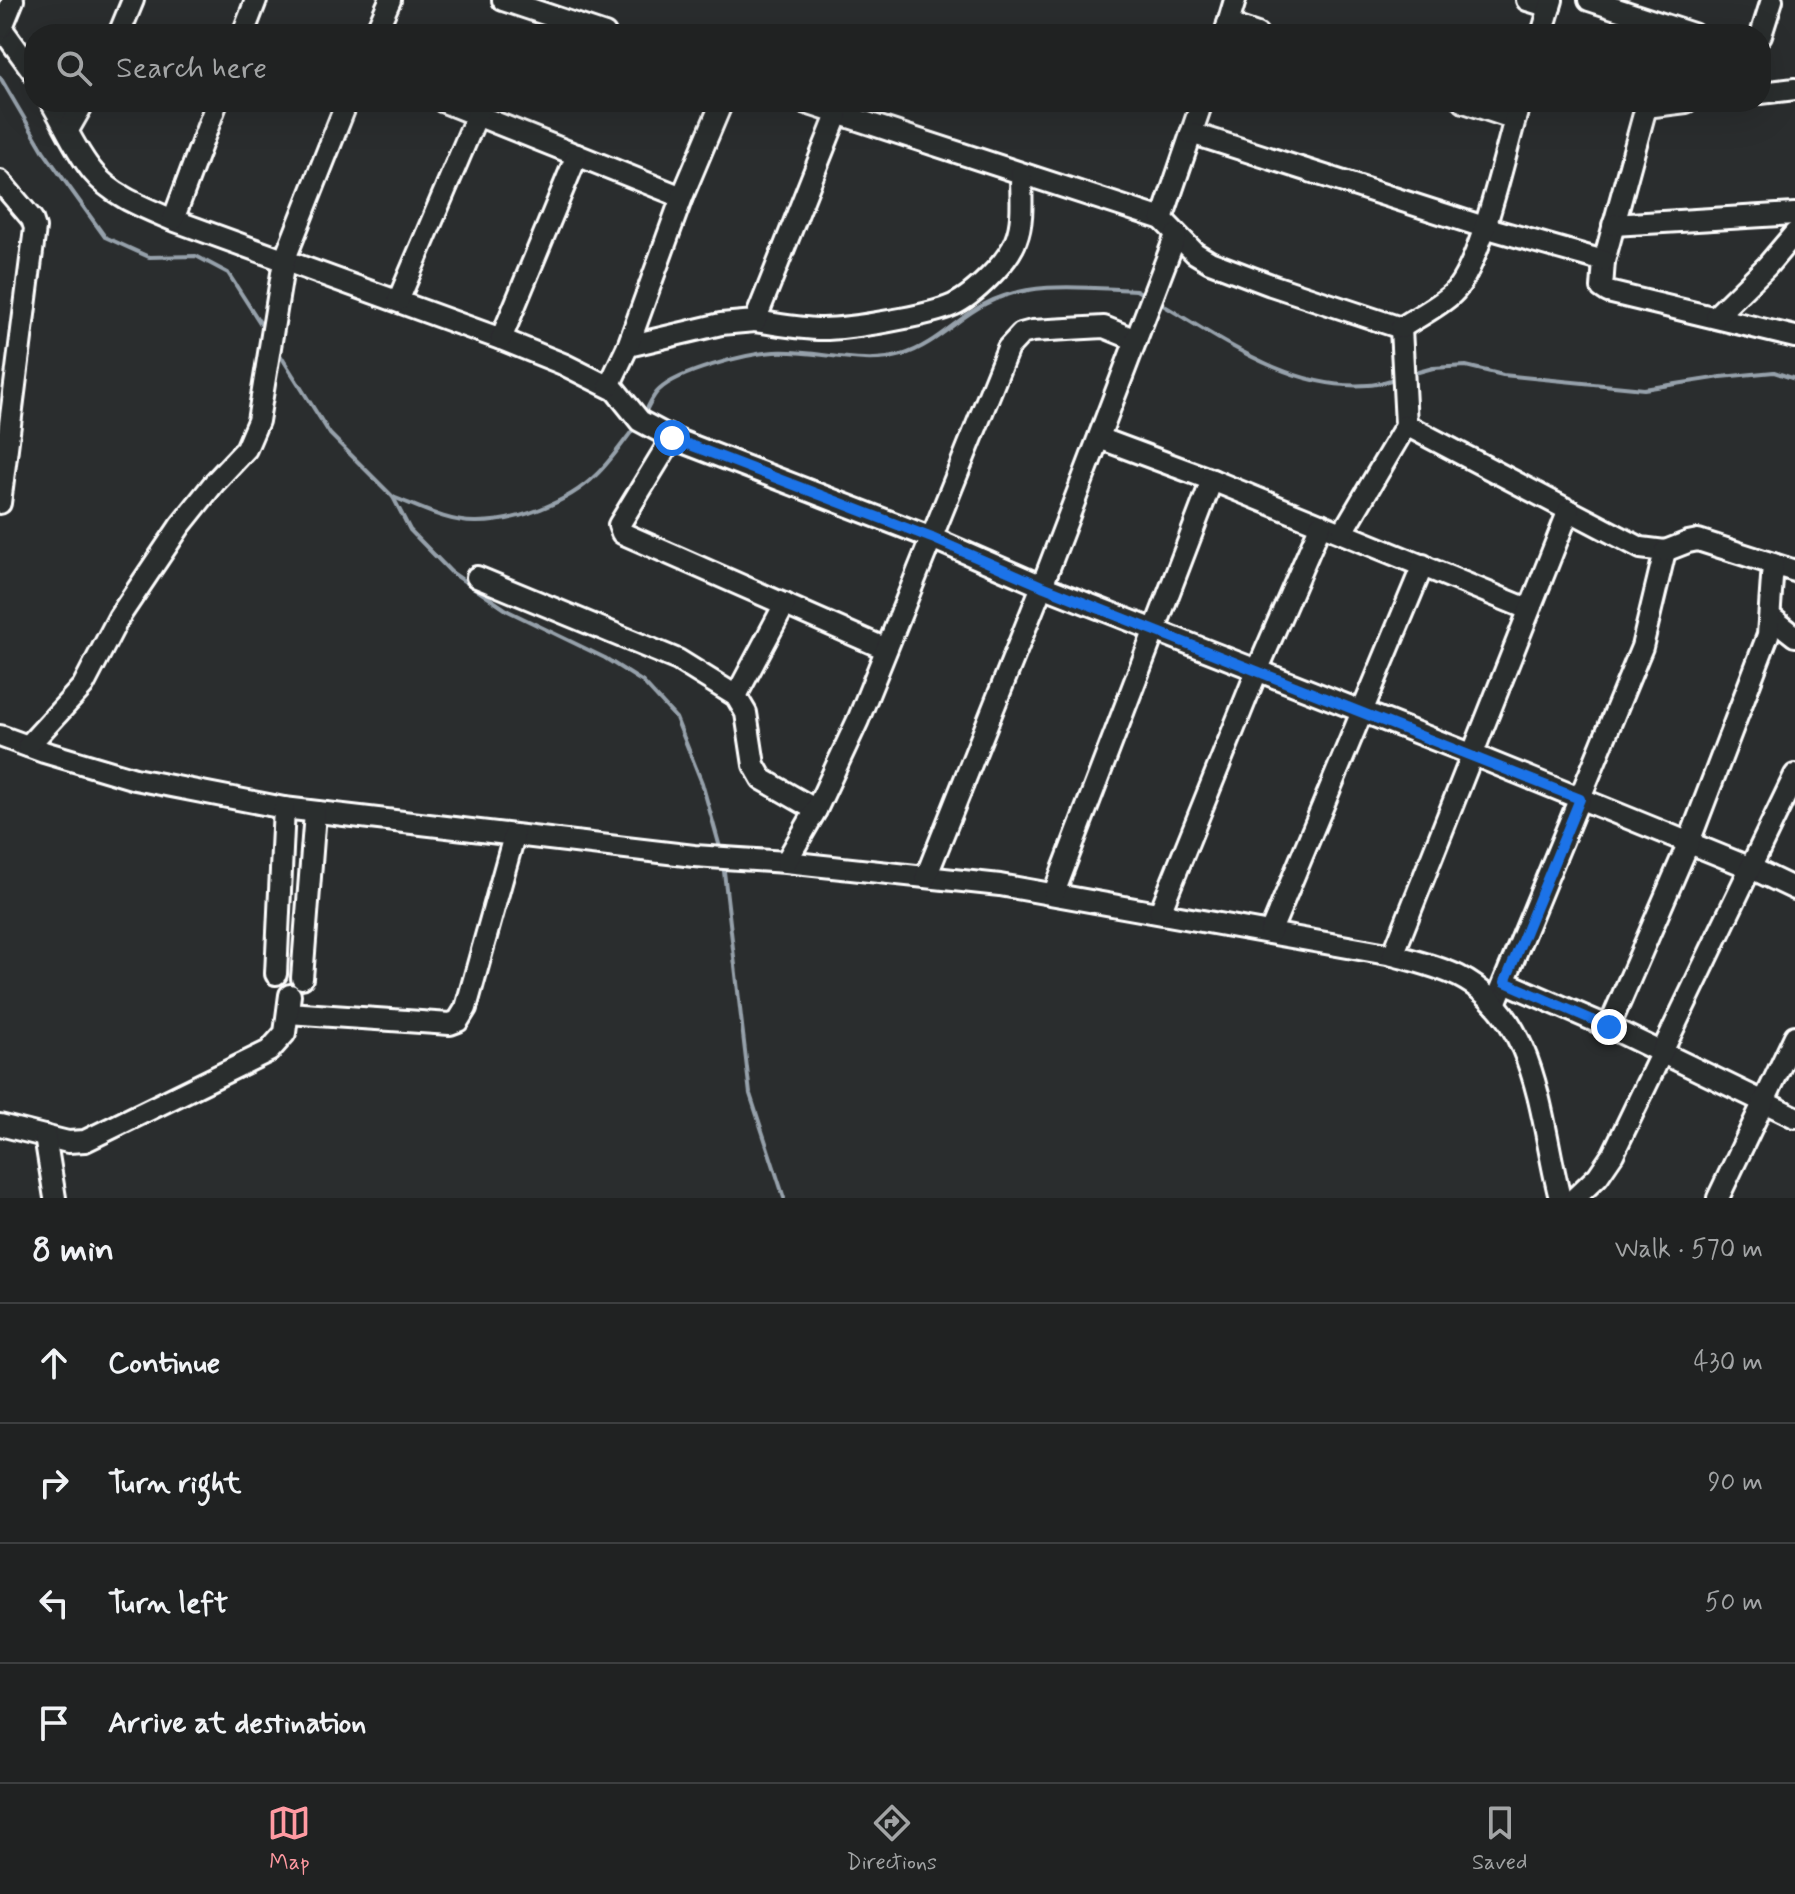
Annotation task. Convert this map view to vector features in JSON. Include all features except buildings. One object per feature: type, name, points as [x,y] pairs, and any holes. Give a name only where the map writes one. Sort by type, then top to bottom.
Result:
[{"type":"street","points":[[13,0],[1,26],[24,59]]},
{"type":"street","points":[[123,24],[133,0]]},
{"type":"street","points":[[247,24],[256,0]]},
{"type":"street","points":[[379,24],[390,0]]},
{"type":"street","points":[[503,0],[575,24]]},
{"type":"street","points":[[1228,24],[1235,0]]},
{"type":"street","points":[[1527,0],[1551,3],[1545,24]]},
{"type":"street","points":[[1589,0],[1651,24]]},
{"type":"street","points":[[1764,24],[1772,0]]},
{"type":"street","points":[[1771,92],[1795,89]]},
{"type":"street","points":[[57,112],[92,172],[108,187],[134,203],[501,339],[609,386],[623,397],[640,421],[672,438],[932,538],[1042,586],[1471,754],[1689,842],[1795,889]]},
{"type":"street","points":[[68,130],[78,112]]},
{"type":"street","points":[[173,220],[213,112]]},
{"type":"street","points":[[28,746],[83,686],[127,604],[180,526],[246,449],[253,436],[284,261],[343,112]]},
{"type":"street","points":[[469,112],[682,197]]},
{"type":"street","points":[[609,386],[628,346],[682,197],[718,112]]},
{"type":"street","points":[[829,112],[1162,219],[1195,253],[1210,262],[1401,328]]},
{"type":"street","points":[[1162,219],[1198,112]]},
{"type":"street","points":[[1401,328],[1452,295],[1461,283],[1484,227],[1516,112]]},
{"type":"street","points":[[1645,112],[1613,225],[1601,285],[1608,292],[1795,337]]},
{"type":"street","points":[[398,301],[477,115]]},
{"type":"street","points":[[755,321],[837,115]]},
{"type":"street","points":[[1191,133],[1484,227],[1604,261]]},
{"type":"street","points":[[501,339],[577,155]]},
{"type":"street","points":[[628,346],[721,324],[755,321],[838,329],[954,305],[970,296],[1011,253],[1021,219],[1021,174]]},
{"type":"street","points":[[0,181],[32,219],[35,228],[0,503]]},
{"type":"street","points":[[1613,225],[1795,214]]},
{"type":"street","points":[[1716,316],[1767,266],[1795,233]]},
{"type":"street","points":[[926,877],[1042,586],[1176,235]]},
{"type":"street","points":[[786,862],[816,810],[858,720],[1008,348],[1014,340],[1032,331],[1096,327],[1136,340]]},
{"type":"street","points":[[1343,532],[1406,425],[1401,328]]},
{"type":"street","points":[[0,373],[16,390]]},
{"type":"street","points":[[1406,425],[1641,548],[1665,551],[1698,540],[1795,571]]},
{"type":"street","points":[[672,438],[619,525],[620,531],[886,649]]},
{"type":"street","points":[[1099,438],[1343,532],[1528,609]]},
{"type":"street","points":[[1054,893],[1212,480]]},
{"type":"street","points":[[1393,955],[1569,510]]},
{"type":"street","points":[[1160,912],[1257,671],[1321,524]]},
{"type":"street","points":[[1495,1004],[1642,647],[1665,551]]},
{"type":"street","points":[[1609,1027],[1689,842],[1768,635],[1773,564]]},
{"type":"street","points":[[1270,933],[1423,565]]},
{"type":"street","points":[[477,577],[678,660],[736,696],[746,713],[754,765],[762,779],[816,810]]},
{"type":"street","points":[[736,696],[785,604]]},
{"type":"street","points":[[1771,617],[1795,636]]},
{"type":"street","points":[[0,736],[135,779],[315,813],[1054,893],[1393,955],[1459,976],[1495,1004],[1529,1062],[1535,1079],[1560,1198]]},
{"type":"street","points":[[1575,1198],[1606,1166],[1663,1054],[1795,775]]},
{"type":"street","points":[[284,808],[274,984],[277,989],[293,995],[450,1024],[458,1021],[466,1008],[514,836]]},
{"type":"street","points":[[0,1125],[68,1142],[85,1141],[269,1051],[282,1039],[293,995],[315,813]]},
{"type":"street","points":[[1505,982],[1609,1027],[1795,1117]]},
{"type":"street","points":[[1718,1198],[1795,1036]]},
{"type":"street","points":[[45,1136],[55,1198]]},
{"type":"waterway","points":[[0,77],[44,152],[105,237],[149,257],[196,256],[228,273],[264,329]]},
{"type":"waterway","points":[[643,416],[657,393],[681,376],[747,356],[790,352],[854,359],[886,358],[914,351],[985,304],[1021,291],[1079,287],[1136,290],[1145,295]]},
{"type":"waterway","points":[[1156,301],[1257,359],[1311,380],[1339,385],[1368,385],[1398,378]]},
{"type":"waterway","points":[[277,350],[330,434],[393,497],[410,530],[451,572],[508,611],[605,658],[643,682],[676,718],[702,783],[721,851]]},
{"type":"waterway","points":[[1411,374],[1433,368],[1466,366],[1503,375],[1644,389],[1774,372],[1795,379]]},
{"type":"waterway","points":[[393,497],[434,514],[466,522],[524,515],[556,502],[584,485],[607,464],[636,426]]},
{"type":"waterway","points":[[723,863],[750,1094],[784,1198]]},
{"type":"route","points":[[672,438],[932,538],[1042,586],[1580,799],[1505,982],[1609,1027]]}]
